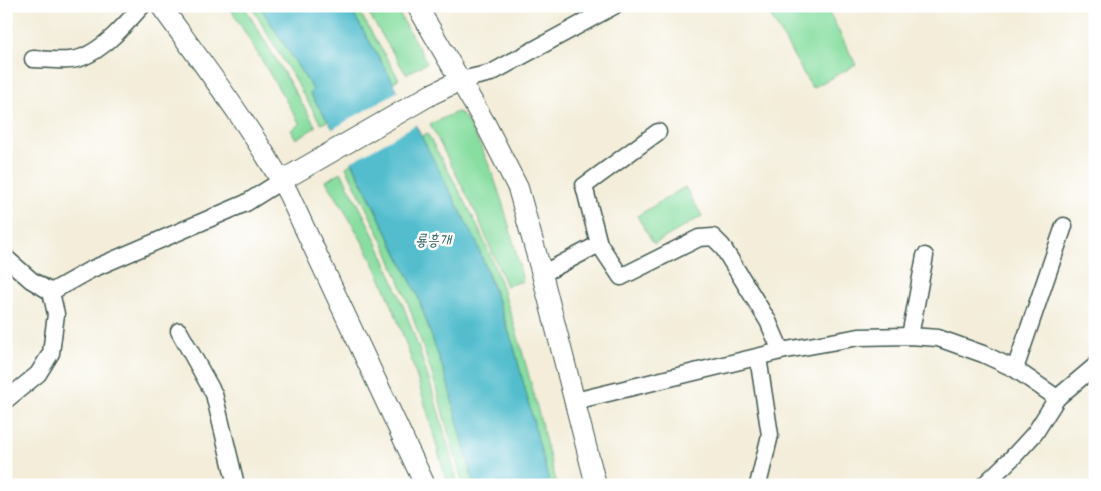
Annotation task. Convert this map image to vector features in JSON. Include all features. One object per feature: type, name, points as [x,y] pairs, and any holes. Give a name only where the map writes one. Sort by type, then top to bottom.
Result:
[{"type":"street","points":[[33,59],[67,60],[83,57],[103,45],[142,6]]},
{"type":"street","points":[[161,6],[231,103],[281,181],[426,485]]},
{"type":"street","points":[[417,6],[461,80],[504,158],[518,188],[596,485]]},
{"type":"street","points":[[51,292],[90,270],[246,203],[432,94],[461,80],[491,72],[587,13],[614,6]]},
{"type":"street","points":[[658,132],[584,186],[600,244],[621,277],[699,238],[714,237],[722,246],[768,321],[781,351]]},
{"type":"street","points":[[1015,369],[1064,226]]},
{"type":"street","points":[[542,274],[600,244]]},
{"type":"street","points":[[910,336],[925,256]]},
{"type":"street","points":[[6,258],[31,280],[51,292],[56,314],[50,353],[38,374],[6,400]]},
{"type":"street","points":[[179,331],[214,394],[236,485]]},
{"type":"street","points":[[574,401],[781,351],[859,337],[910,336],[938,338],[983,354],[1015,369],[1057,398]]},
{"type":"street","points":[[758,357],[770,435],[758,485]]},
{"type":"street","points":[[984,485],[1035,432],[1057,398],[1095,366]]},
{"type":"green space","points":[[229,6],[244,6],[316,127],[296,139],[291,130],[300,124]]},
{"type":"green space","points":[[251,6],[260,6],[313,90],[310,94],[328,121],[321,124]]},
{"type":"green space","points":[[349,6],[356,6],[399,79],[393,82]]},
{"type":"green space","points":[[364,6],[395,6],[427,63],[406,74]]},
{"type":"green space","points":[[765,6],[826,6],[856,65],[812,88]]},
{"type":"green space","points":[[457,112],[462,114],[474,133],[492,173],[500,194],[523,281],[506,286],[477,215],[430,124]]},
{"type":"green space","points":[[427,133],[473,217],[500,282],[531,383],[557,485],[550,485],[514,347],[502,311],[476,241],[421,137]]},
{"type":"green space","points":[[352,163],[417,294],[447,381],[474,485],[463,485],[433,377],[408,303],[386,248],[346,167]]},
{"type":"green space","points":[[341,172],[363,212],[409,321],[441,419],[458,485],[447,485],[419,385],[385,288],[358,233],[326,181]]},
{"type":"green space","points":[[685,187],[702,216],[654,244],[637,216]]},
{"type":"water","name":"룡흥개","points":[[260,6],[349,6],[393,82],[476,241],[514,347],[550,485],[474,485],[447,381],[417,294],[355,167],[310,93],[313,90]]},
{"type":"pier","points":[[400,90],[417,124],[349,163],[331,130]]}]
